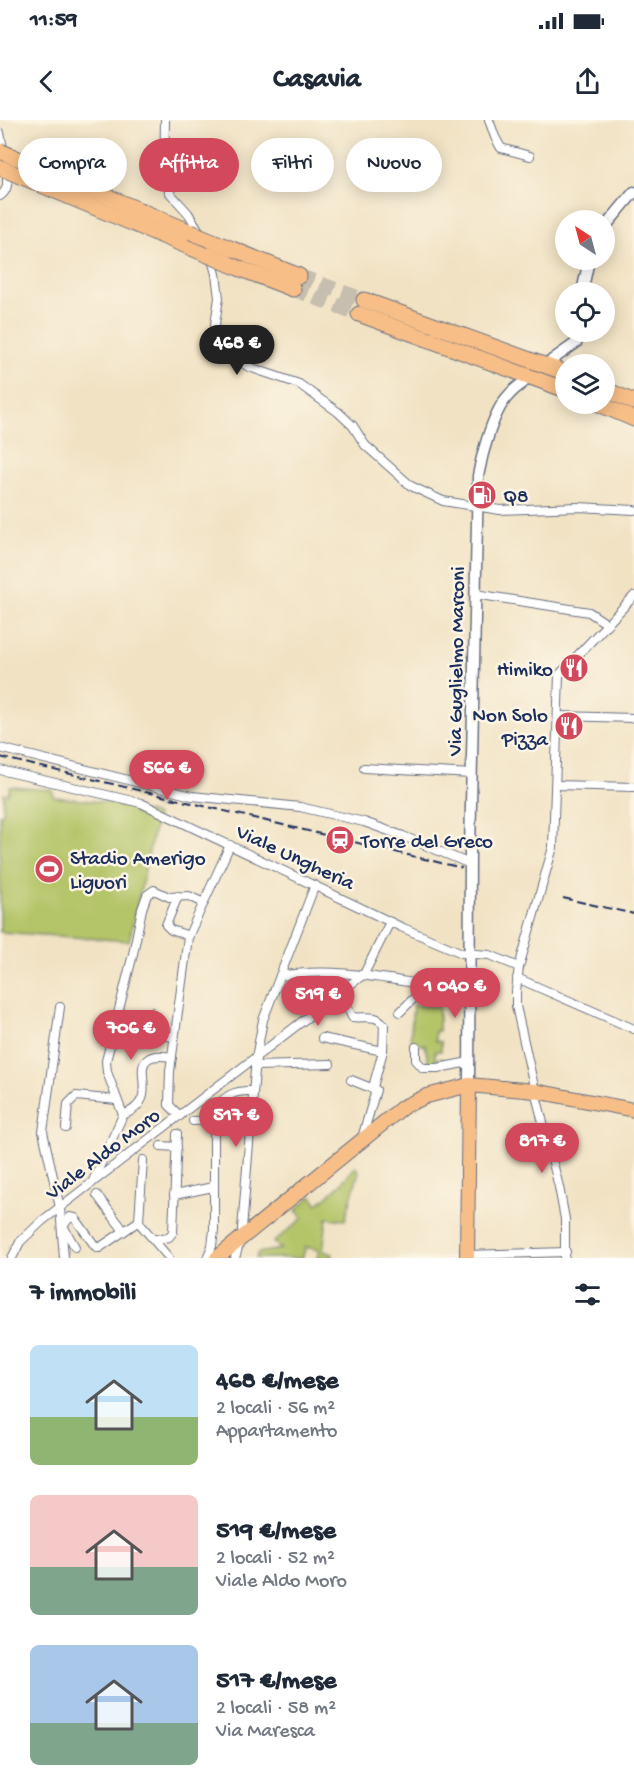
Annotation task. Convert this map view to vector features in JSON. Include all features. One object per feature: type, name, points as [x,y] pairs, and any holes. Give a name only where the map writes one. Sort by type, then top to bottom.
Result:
[{"type":"highway","points":[[0,151],[232,249],[296,283],[241,269],[0,168]]},
{"type":"highway","points":[[555,369],[362,307],[555,386]]},
{"type":"highway","points":[[615,394],[634,402]]},
{"type":"highway","points":[[615,411],[634,419]]},
{"type":"main road","points":[[467,1256],[469,1085]]},
{"type":"main road","points":[[217,1258],[404,1107],[427,1096],[469,1085],[535,1091],[634,1110]]},
{"type":"street","points":[[165,120],[164,179],[170,193],[188,213],[209,248],[219,297],[215,324],[217,340],[226,353],[249,368],[299,384],[353,426],[365,445],[411,486],[443,501],[500,510],[578,507],[634,510]]},
{"type":"street","points":[[489,120],[501,148],[530,156]]},
{"type":"street","points":[[0,134],[7,182],[6,190],[0,196]]},
{"type":"street","points":[[615,215],[634,192]]},
{"type":"street","points":[[552,360],[577,342]]},
{"type":"street","name":"Via Guglielmo Marconi","points":[[469,1085],[470,864],[478,476],[483,447],[507,396],[524,382]]},
{"type":"street","points":[[476,594],[589,612],[607,624]]},
{"type":"street","points":[[467,1256],[565,1255],[565,1220],[516,1006],[517,978],[553,847],[559,675],[634,596]]},
{"type":"street","points":[[558,717],[634,718]]},
{"type":"street","points":[[0,748],[192,796],[300,807],[364,822],[470,864]]},
{"type":"street","points":[[364,768],[472,774]]},
{"type":"street","name":"Viale Ungheria","points":[[0,770],[141,803],[390,922],[462,953],[490,955],[519,967]]},
{"type":"street","points":[[556,785],[634,787]]},
{"type":"street","points":[[180,1116],[169,1104],[171,1056],[189,936],[230,845]]},
{"type":"street","points":[[235,1258],[243,1237],[253,1091],[263,1020],[315,885]]},
{"type":"street","points":[[123,1115],[107,1072],[106,1061],[133,954],[141,909],[149,892],[154,890],[169,897],[189,896],[204,903]]},
{"type":"street","points":[[178,896],[166,924],[171,930],[189,936]]},
{"type":"street","points":[[364,974],[390,922]]},
{"type":"street","points":[[280,976],[329,973],[364,974],[470,992]]},
{"type":"street","name":"Viale Aldo Moro","points":[[12,1258],[20,1242],[30,1231],[180,1116],[256,1062],[364,974]]},
{"type":"street","points":[[517,978],[634,1029]]},
{"type":"street","points":[[400,1012],[415,997],[420,985]]},
{"type":"street","points":[[335,997],[346,1006],[352,1017],[371,1017],[382,1021],[385,1034],[383,1051],[373,1088]]},
{"type":"street","points":[[60,1007],[43,1132],[60,1208],[64,1258]]},
{"type":"street","points":[[152,1012],[149,1029],[151,1033],[174,1037]]},
{"type":"street","points":[[322,1038],[383,1051]]},
{"type":"street","points":[[416,1047],[416,1060],[423,1068],[438,1068],[469,1062]]},
{"type":"street","points":[[91,1184],[123,1115],[143,1100],[145,1088],[143,1067],[146,1061],[155,1056],[171,1056]]},
{"type":"street","points":[[256,1062],[330,1064]]},
{"type":"street","points":[[351,1080],[376,1090],[361,1141]]},
{"type":"street","points":[[207,1258],[211,1252],[214,1230],[214,1111],[223,1099],[242,1091],[253,1091]]},
{"type":"street","points":[[66,1128],[68,1104],[76,1096],[117,1100]]},
{"type":"street","points":[[193,1121],[214,1120]]},
{"type":"street","points":[[157,1239],[172,1235],[177,1134]]},
{"type":"street","points":[[161,1146],[177,1147]]},
{"type":"street","points":[[143,1160],[139,1221],[169,1258]]},
{"type":"street","points":[[174,1195],[213,1187]]},
{"type":"street","points":[[97,1195],[124,1231]]},
{"type":"street","points":[[75,1247],[63,1226],[70,1217],[75,1218],[97,1248],[139,1221]]},
{"type":"green space","name":"Stadio Amerigo Liguori","points":[[10,787],[52,790],[54,797],[131,805],[134,814],[142,815],[148,812],[157,816],[129,941],[0,932],[0,814],[3,814],[4,794],[8,794]]},
{"type":"green space","points":[[413,1005],[439,1007],[439,1031],[435,1031],[435,1041],[441,1042],[441,1051],[435,1051],[435,1059],[443,1059],[443,1063],[429,1066],[425,1045],[410,1043]]},
{"type":"green space","points":[[355,1167],[359,1171],[345,1220],[327,1218],[323,1251],[333,1254],[332,1258],[317,1258],[319,1250],[306,1247],[302,1258],[256,1258],[258,1253],[281,1249],[274,1242],[303,1218],[296,1210],[311,1196],[318,1204],[336,1189]]},
{"type":"tunnel","points":[[299,276],[364,300]]},
{"type":"tunnel","points":[[293,289],[359,314]]},
{"type":"railway","points":[[0,757],[462,868]]},
{"type":"railway","points":[[563,898],[634,914]]},
{"type":"place","name":"Q8","points":[[482,495]]},
{"type":"place","name":"Himiko","points":[[574,668]]},
{"type":"place","name":"Non Solo Pizza","points":[[569,726]]},
{"type":"place","name":"Torre del Greco","points":[[340,840]]},
{"type":"place","name":"Stadio Amerigo Liguori","points":[[49,869]]}]
